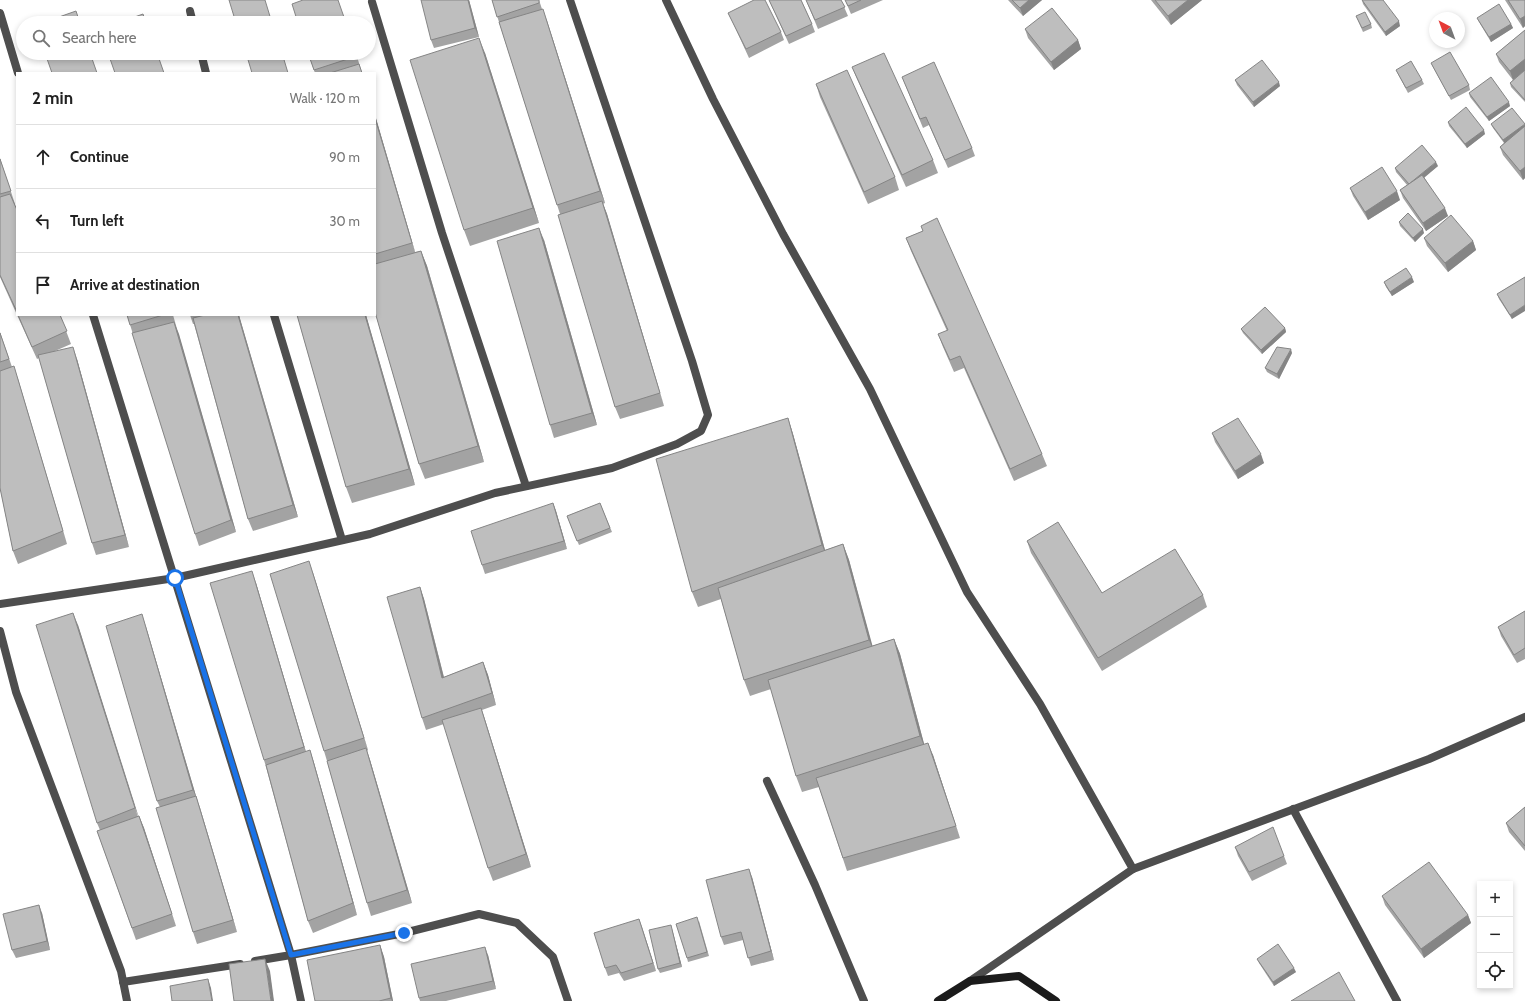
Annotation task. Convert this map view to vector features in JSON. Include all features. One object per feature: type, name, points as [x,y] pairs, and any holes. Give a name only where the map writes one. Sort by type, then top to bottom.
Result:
[{"type":"main road","points":[[938,1001],[970,981],[1019,976],[1056,1001]]},
{"type":"street","points":[[0,604],[175,578],[370,534],[495,493],[612,468],[677,444],[701,431],[708,415],[692,362],[570,0]]},
{"type":"street","points":[[666,0],[713,99],[779,227],[870,389],[967,592],[1040,704],[1133,870]]},
{"type":"street","points":[[372,2],[442,233],[526,486]]},
{"type":"street","points":[[190,11],[191,16]]},
{"type":"street","points":[[0,13],[18,72]]},
{"type":"street","points":[[203,60],[206,72]]},
{"type":"street","points":[[93,316],[291,955],[301,1001]]},
{"type":"street","points":[[274,316],[342,540]]},
{"type":"street","points":[[0,632],[16,692],[121,971],[127,1001]]},
{"type":"street","points":[[970,981],[1133,870],[1429,759],[1525,717]]},
{"type":"street","points":[[767,780],[815,885],[864,1001]]},
{"type":"street","points":[[1294,809],[1397,1001]]},
{"type":"street","points":[[123,982],[291,955],[404,933],[479,914],[518,923],[553,957],[568,1001]]},
{"type":"building","points":[[229,0],[265,0],[270,16],[234,16]]},
{"type":"building","points":[[303,0],[338,0],[344,16],[296,16],[292,4]]},
{"type":"building","points":[[421,0],[468,0],[475,28],[431,40]]},
{"type":"building","points":[[492,0],[539,0],[539,3],[497,17]]},
{"type":"building","points":[[754,0],[765,0],[781,32],[746,49],[728,13]]},
{"type":"building","points":[[769,0],[801,0],[812,24],[786,36]]},
{"type":"building","points":[[806,0],[841,0],[845,7],[815,20]]},
{"type":"building","points":[[845,0],[861,0],[848,6]]},
{"type":"building","points":[[1012,0],[1029,0],[1020,8]]},
{"type":"building","points":[[1155,0],[1188,0],[1168,16]]},
{"type":"building","points":[[1362,0],[1383,0],[1399,21],[1385,32]]},
{"type":"building","points":[[1508,0],[1525,0],[1525,16],[1520,19]]},
{"type":"building","points":[[1499,4],[1511,24],[1489,37],[1477,18]]},
{"type":"building","points":[[1052,8],[1078,40],[1051,62],[1025,29]]},
{"type":"building","points":[[543,9],[600,191],[557,205],[499,22]]},
{"type":"building","points":[[76,11],[78,16],[62,16]]},
{"type":"building","points":[[1365,12],[1371,24],[1362,28],[1356,16]]},
{"type":"building","points":[[1525,30],[1525,59],[1510,71],[1496,54]]},
{"type":"building","points":[[479,38],[533,208],[464,230],[410,60]]},
{"type":"building","points":[[1450,52],[1469,85],[1449,96],[1431,63]]},
{"type":"building","points":[[884,53],[933,160],[902,175],[852,67]]},
{"type":"building","points":[[47,60],[92,60],[97,72],[52,72]]},
{"type":"building","points":[[110,60],[159,60],[164,72],[115,72]]},
{"type":"building","points":[[248,60],[284,60],[288,72],[252,72]]},
{"type":"building","points":[[310,60],[345,60],[314,70]]},
{"type":"building","points":[[1262,60],[1279,82],[1253,102],[1235,80]]},
{"type":"building","points":[[1411,61],[1422,80],[1406,88],[1396,70]]},
{"type":"building","points":[[934,62],[972,148],[945,160],[926,117],[920,119],[902,77]]},
{"type":"building","points":[[359,64],[362,72],[333,72]]},
{"type":"building","points":[[847,70],[895,177],[864,192],[816,84]]},
{"type":"building","points":[[1525,70],[1525,100],[1510,83]]},
{"type":"building","points":[[1491,77],[1509,102],[1487,117],[1469,93]]},
{"type":"building","points":[[1466,107],[1484,130],[1465,144],[1448,122]]},
{"type":"building","points":[[1512,108],[1525,124],[1503,140],[1491,124]]},
{"type":"building","points":[[376,121],[412,243],[376,254]]},
{"type":"building","points":[[1525,126],[1525,167],[1520,171],[1500,147]]},
{"type":"building","points":[[1422,145],[1436,162],[1409,184],[1395,168]]},
{"type":"building","points":[[0,159],[11,191],[0,194]]},
{"type":"building","points":[[1382,167],[1397,191],[1365,212],[1350,188]]},
{"type":"building","points":[[1422,175],[1445,208],[1423,223],[1400,190]]},
{"type":"building","points":[[10,194],[16,208],[16,310],[0,275],[0,197]]},
{"type":"building","points":[[602,201],[660,393],[615,407],[558,215]]},
{"type":"building","points":[[1408,213],[1423,229],[1413,238],[1399,222]]},
{"type":"building","points":[[1451,215],[1473,241],[1445,263],[1424,238]]},
{"type":"building","points":[[937,218],[1042,454],[1010,469],[960,356],[950,360],[938,334],[948,330],[906,238],[923,231],[921,226]]},
{"type":"building","points":[[539,228],[592,413],[550,425],[497,241]]},
{"type":"building","points":[[421,251],[478,446],[419,464],[376,315],[376,264]]},
{"type":"building","points":[[1406,268],[1412,277],[1390,292],[1384,282]]},
{"type":"building","points":[[1525,277],[1525,305],[1510,315],[1497,294]]},
{"type":"building","points":[[1265,307],[1285,328],[1261,350],[1241,329]]},
{"type":"building","points":[[18,316],[60,316],[67,331],[32,347]]},
{"type":"building","points":[[127,316],[160,316],[130,325]]},
{"type":"building","points":[[201,316],[238,316],[293,505],[248,519],[193,318]]},
{"type":"building","points":[[297,316],[365,316],[409,469],[346,487]]},
{"type":"building","points":[[174,322],[231,520],[195,534],[132,333]]},
{"type":"building","points":[[0,333],[9,359],[0,362]]},
{"type":"building","points":[[73,347],[125,535],[92,543],[38,355]]},
{"type":"building","points":[[1277,347],[1291,349],[1277,374],[1265,368]]},
{"type":"building","points":[[14,366],[63,531],[13,551],[0,488],[0,371]]},
{"type":"building","points":[[788,418],[822,545],[692,592],[656,459]]},
{"type":"building","points":[[1238,418],[1261,454],[1235,471],[1212,433]]},
{"type":"building","points":[[553,503],[564,541],[482,565],[471,531]]},
{"type":"building","points":[[600,503],[610,528],[577,541],[567,516]]},
{"type":"building","points":[[1058,522],[1102,593],[1175,549],[1203,595],[1098,658],[1027,541]]},
{"type":"building","points":[[843,544],[869,640],[744,680],[718,588]]},
{"type":"building","points":[[309,561],[364,738],[324,751],[270,574]]},
{"type":"building","points":[[252,571],[304,747],[264,760],[210,583]]},
{"type":"building","points":[[420,587],[442,678],[483,662],[492,693],[422,718],[387,597]]},
{"type":"building","points":[[1525,611],[1525,648],[1514,655],[1498,627]]},
{"type":"building","points":[[73,613],[135,808],[97,823],[36,625]]},
{"type":"building","points":[[142,614],[193,790],[157,801],[106,626]]},
{"type":"building","points":[[894,639],[920,736],[796,776],[768,680]]},
{"type":"building","points":[[481,708],[526,854],[488,868],[442,720]]},
{"type":"building","points":[[928,743],[956,826],[843,858],[816,778]]},
{"type":"building","points":[[366,748],[407,890],[367,903],[327,761]]},
{"type":"building","points":[[310,750],[353,903],[308,921],[266,765]]},
{"type":"building","points":[[196,796],[233,920],[193,932],[156,808]]},
{"type":"building","points":[[1525,807],[1525,846],[1506,823]]},
{"type":"building","points":[[139,816],[172,914],[132,928],[97,831]]},
{"type":"building","points":[[1273,827],[1284,856],[1249,872],[1235,847]]},
{"type":"building","points":[[1429,862],[1468,915],[1421,949],[1382,896]]},
{"type":"building","points":[[749,869],[771,951],[748,958],[741,932],[721,937],[706,880]]},
{"type":"building","points":[[39,905],[47,941],[12,950],[3,914]]},
{"type":"building","points":[[697,917],[707,952],[687,958],[676,924]]},
{"type":"building","points":[[639,919],[653,963],[621,973],[616,965],[605,968],[594,933]]},
{"type":"building","points":[[671,925],[680,963],[658,969],[649,930]]},
{"type":"building","points":[[1278,944],[1294,968],[1273,982],[1257,959]]},
{"type":"building","points":[[380,945],[391,998],[379,1001],[315,1001],[307,960]]},
{"type":"building","points":[[485,947],[493,981],[419,998],[411,964]]},
{"type":"building","points":[[265,959],[271,1001],[234,1001],[229,964]]},
{"type":"building","points":[[1339,972],[1355,1001],[1291,1001]]},
{"type":"building","points":[[208,979],[212,1001],[172,1001],[170,986]]},
{"type":"route","points":[[175,578],[291,955],[404,933]]}]
